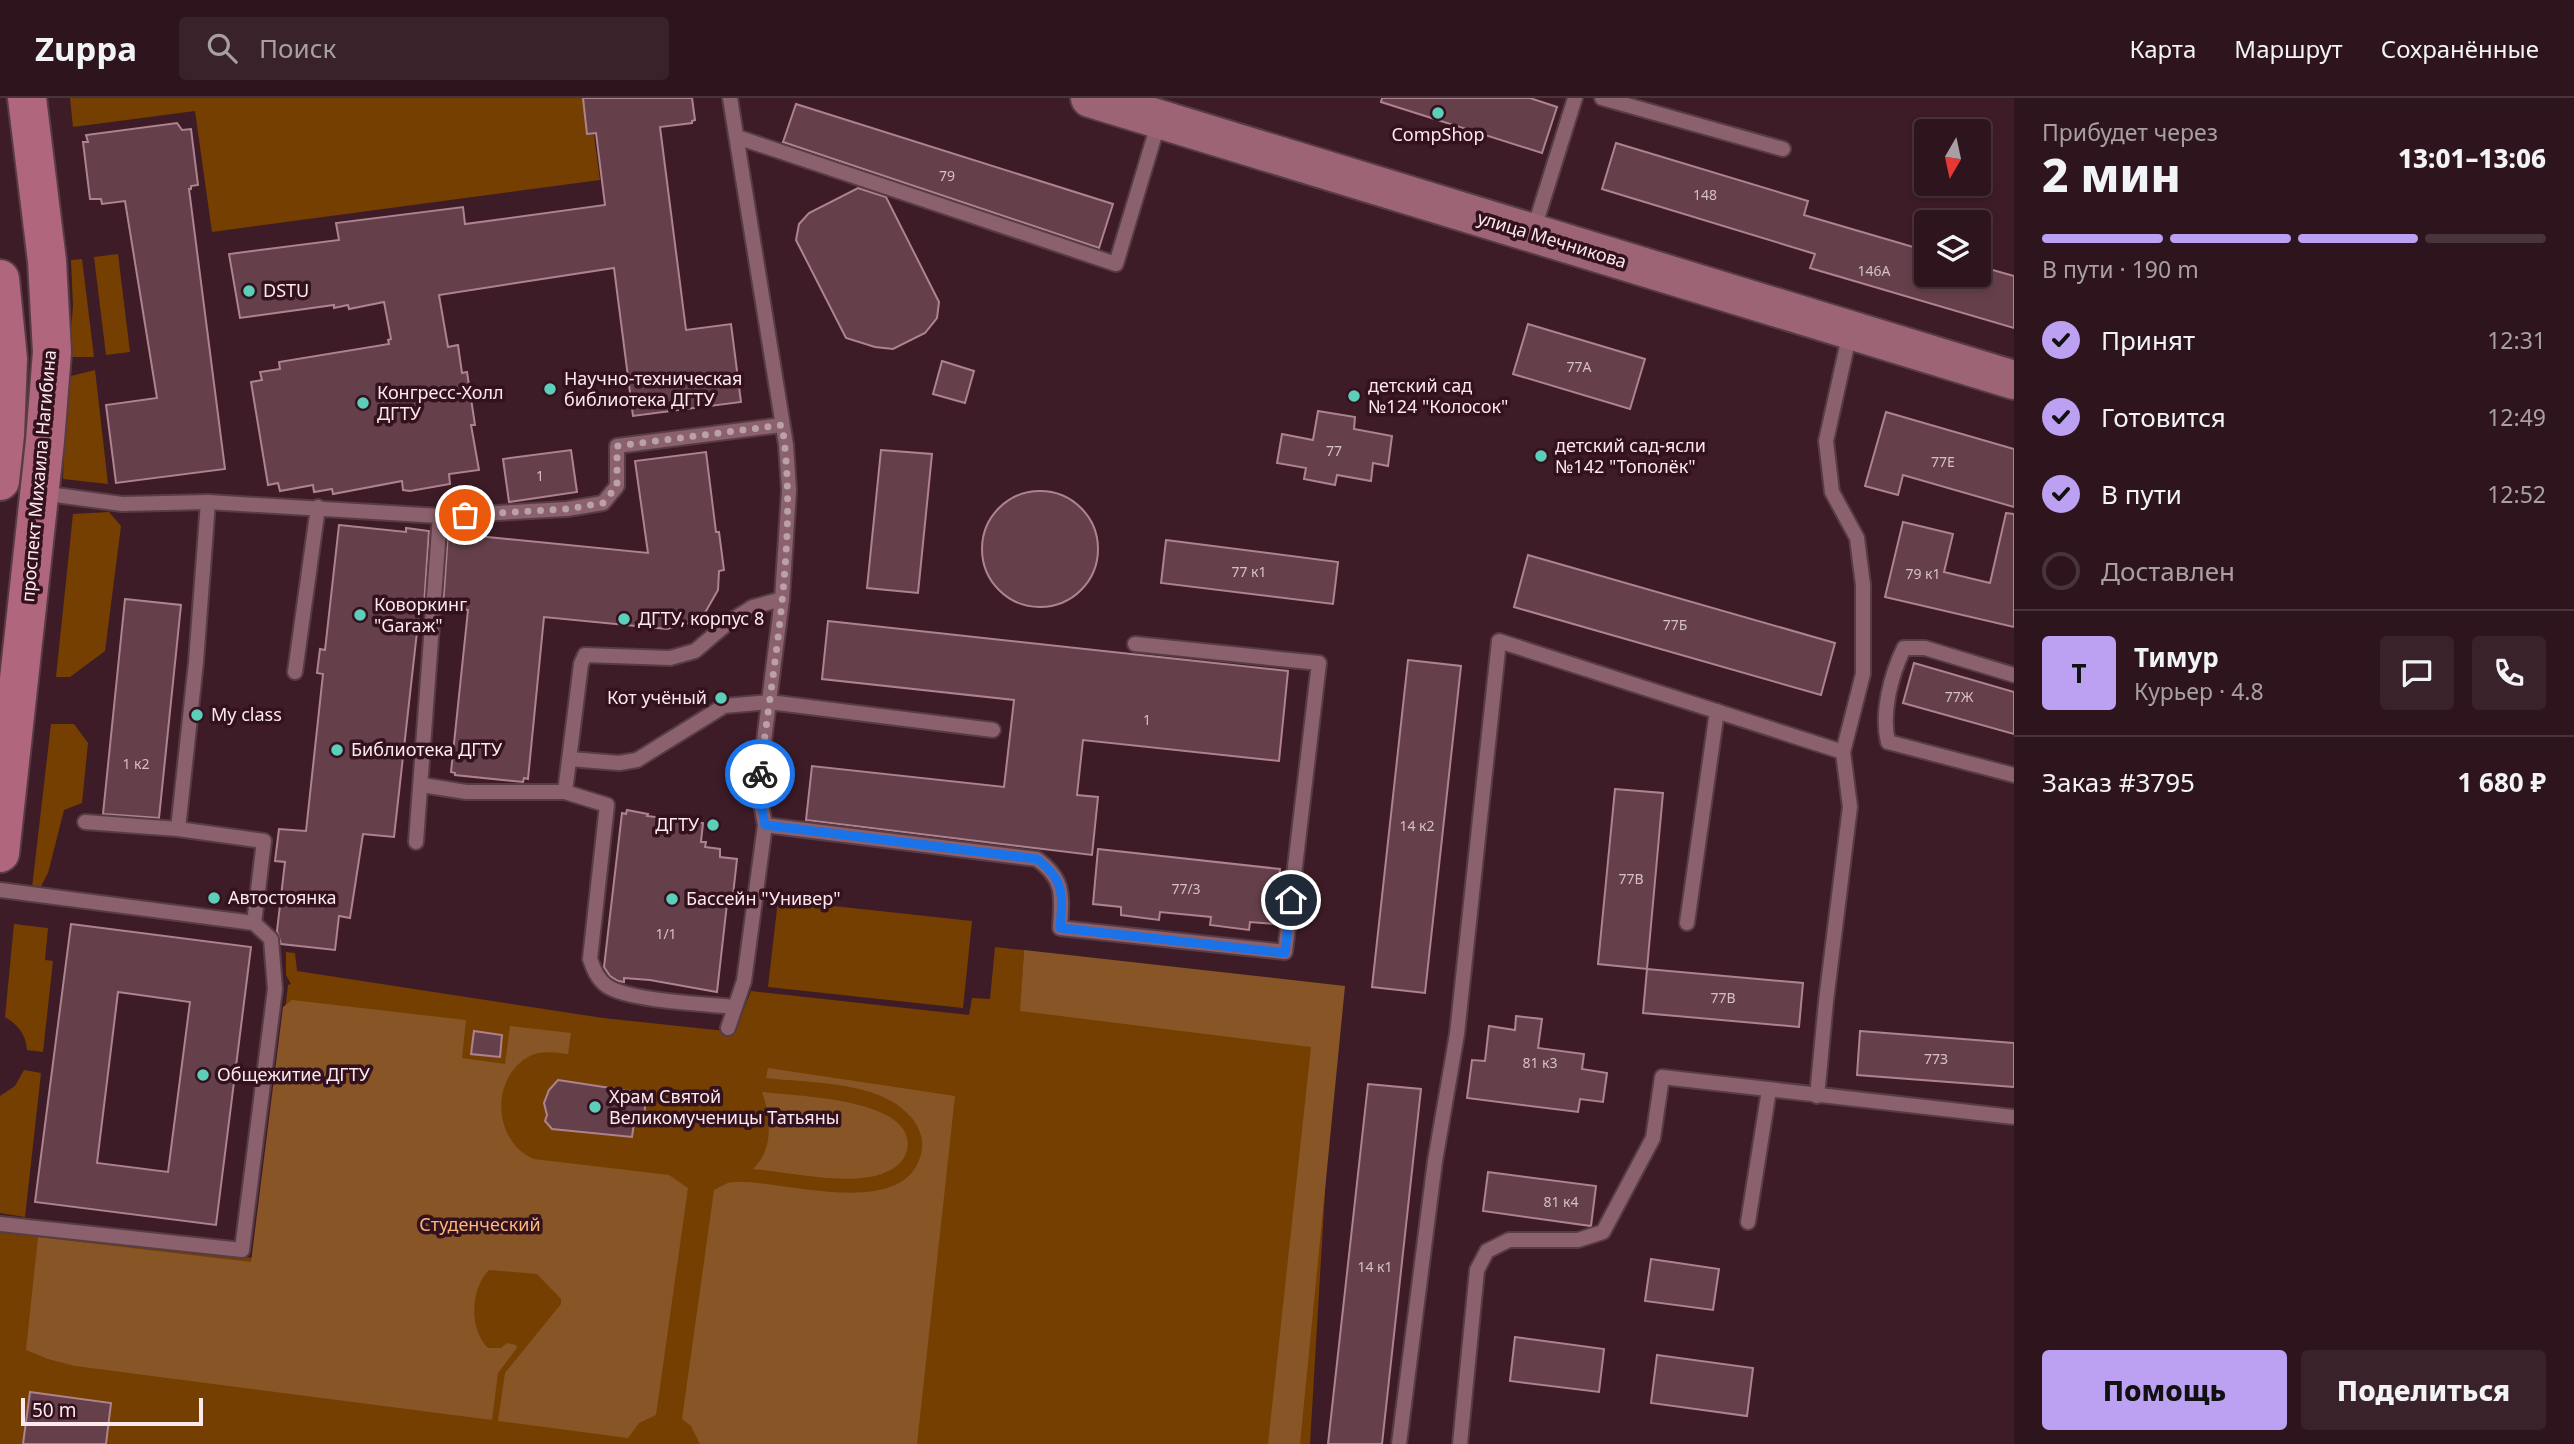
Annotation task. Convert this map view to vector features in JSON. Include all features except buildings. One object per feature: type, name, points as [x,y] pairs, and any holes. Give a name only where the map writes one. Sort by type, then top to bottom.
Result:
[{"type":"main road","name":"проспект Михаила Нагибина","points":[[0,853],[52,352],[47,261],[27,98]]},
{"type":"main road","name":"улица Мечникова","points":[[1108,101],[2014,380]]},
{"type":"main road","points":[[0,279],[8,359],[3,394],[0,481]]},
{"type":"lane","points":[[729,1028],[744,981],[765,825],[758,788],[782,598],[789,490],[782,425],[730,98]]},
{"type":"lane","points":[[1532,233],[1575,98]]},
{"type":"lane","points":[[1602,98],[1783,149]]},
{"type":"lane","points":[[737,137],[1116,264],[1160,119]]},
{"type":"lane","points":[[1817,1096],[1850,807],[1843,752],[1863,674],[1863,585],[1857,538],[1832,492],[1826,441],[1850,331]]},
{"type":"lane","points":[[39,493],[122,504],[208,502],[440,516],[567,509],[603,503],[617,486],[617,446],[782,425]]},
{"type":"lane","points":[[178,830],[197,649],[208,502]]},
{"type":"lane","points":[[295,672],[318,508]]},
{"type":"lane","points":[[416,842],[440,516]]},
{"type":"lane","points":[[565,792],[581,664],[585,655],[594,653],[670,658],[695,651],[729,622],[753,607],[782,598]]},
{"type":"lane","points":[[1399,1444],[1435,1161],[1457,1034],[1499,641],[1843,752]]},
{"type":"lane","points":[[765,825],[1037,859],[1054,871],[1062,897],[1060,928],[1285,953],[1319,663],[1135,643]]},
{"type":"lane","points":[[2014,675],[1925,648],[1904,648],[1895,667],[1884,726],[1888,743],[2014,775]]},
{"type":"lane","points":[[570,759],[620,764],[637,760],[724,706],[769,702],[993,730]]},
{"type":"lane","points":[[1687,923],[1717,711]]},
{"type":"lane","points":[[422,785],[466,792],[565,792],[607,805],[590,959],[594,972],[606,986],[626,995],[735,1007]]},
{"type":"lane","points":[[85,822],[264,841],[254,923]]},
{"type":"lane","points":[[0,890],[254,923],[271,939],[275,989],[242,1250],[0,1224]]},
{"type":"lane","points":[[1460,1444],[1477,1270],[1488,1251],[1509,1240],[1578,1240],[1603,1232],[1653,1138],[1662,1077],[2014,1117]]},
{"type":"lane","points":[[1748,1222],[1769,1090]]},
{"type":"green space","points":[[70,98],[589,98],[600,180],[212,232],[195,111],[73,127]]},
{"type":"green space","points":[[118,254],[130,352],[106,355],[94,257]]},
{"type":"green space","points":[[82,259],[94,357],[69,357],[73,306],[71,260]]},
{"type":"green space","points":[[95,370],[108,484],[63,479],[67,377]]},
{"type":"green space","points":[[109,512],[121,526],[105,651],[70,677],[56,677],[73,514]]},
{"type":"green space","points":[[51,724],[74,724],[88,743],[82,803],[64,810],[48,873],[40,888],[32,888]]},
{"type":"green space","points":[[778,900],[972,921],[963,1008],[768,987]]},
{"type":"green space","points":[[14,924],[48,928],[45,960],[53,961],[43,1052],[27,1050],[20,1030],[5,1017]]},
{"type":"green space","name":"Студенческий","points":[[995,947],[1024,950],[1021,1003],[1334,1040],[1310,1444],[0,1444],[0,1231],[255,1258],[288,985],[291,984],[286,975],[286,952],[295,953],[297,971],[603,1018],[735,1032],[751,991],[969,1015],[972,998],[990,999]]},
{"type":"green space","points":[[1024,950],[1345,986],[1300,1444],[1268,1444],[1311,1047],[1020,1011]]},
{"type":"green space","points":[[292,1000],[466,1020],[462,1058],[505,1064],[510,1026],[571,1033],[568,1054],[534,1054],[517,1066],[508,1078],[501,1109],[510,1138],[520,1150],[534,1159],[669,1175],[688,1188],[656,1415],[639,1423],[628,1438],[498,1421],[505,1373],[561,1304],[561,1299],[537,1274],[489,1270],[478,1288],[474,1309],[477,1331],[482,1340],[488,1348],[501,1348],[507,1343],[516,1345],[517,1348],[498,1373],[492,1420],[75,1366],[26,1350],[38,1237],[251,1262],[283,1007]]},
{"type":"green space","points":[[768,1068],[955,1096],[917,1444],[700,1444],[691,1426],[682,1419],[714,1190],[734,1182],[809,1190],[866,1192],[891,1187],[910,1175],[921,1154],[922,1138],[916,1123],[896,1104],[862,1090],[842,1086],[766,1078]]},
{"type":"green space","points":[[24,1070],[41,1073],[25,1217],[0,1213],[0,1096],[15,1086]]},
{"type":"green space","points":[[762,1092],[825,1098],[875,1110],[894,1120],[905,1133],[905,1156],[887,1172],[857,1179],[753,1169],[765,1152],[769,1132]]},
{"type":"way so far","points":[[465,515],[567,509],[603,503],[617,486],[617,446],[782,425],[789,490],[782,598],[760,774]]},
{"type":"place","name":"CompShop","points":[[1438,113]]},
{"type":"place","name":"DSTU","points":[[249,291]]},
{"type":"place","name":"Научно-техническая библиотека ДГТУ","points":[[550,389]]},
{"type":"place","name":"детский сад №124 \"Колосок\"","points":[[1354,396]]},
{"type":"place","name":"Конгресс-Холл ДГТУ","points":[[363,403]]},
{"type":"place","name":"детский сад-ясли №142 \"Тополёк\"","points":[[1541,456]]},
{"type":"place","name":"Коворкинг \"Gаraж\"","points":[[360,615]]},
{"type":"place","name":"ДГТУ, корпус 8","points":[[624,619]]},
{"type":"place","name":"Кот учёный","points":[[721,698]]},
{"type":"place","name":"My class","points":[[197,715]]},
{"type":"place","name":"Библиотека ДГТУ","points":[[337,750]]},
{"type":"place","name":"ДГТУ","points":[[713,825]]},
{"type":"place","name":"Автостоянка","points":[[214,898]]},
{"type":"place","name":"Бассейн \"Универ\"","points":[[672,899]]},
{"type":"place","name":"Общежитие ДГТУ","points":[[203,1075]]},
{"type":"place","name":"Храм Святой Великомученицы Татьяны","points":[[595,1107]]},
{"type":"route","points":[[760,774],[758,788],[765,825],[1037,859],[1054,871],[1062,897],[1060,928],[1285,953],[1291,900]]}]
